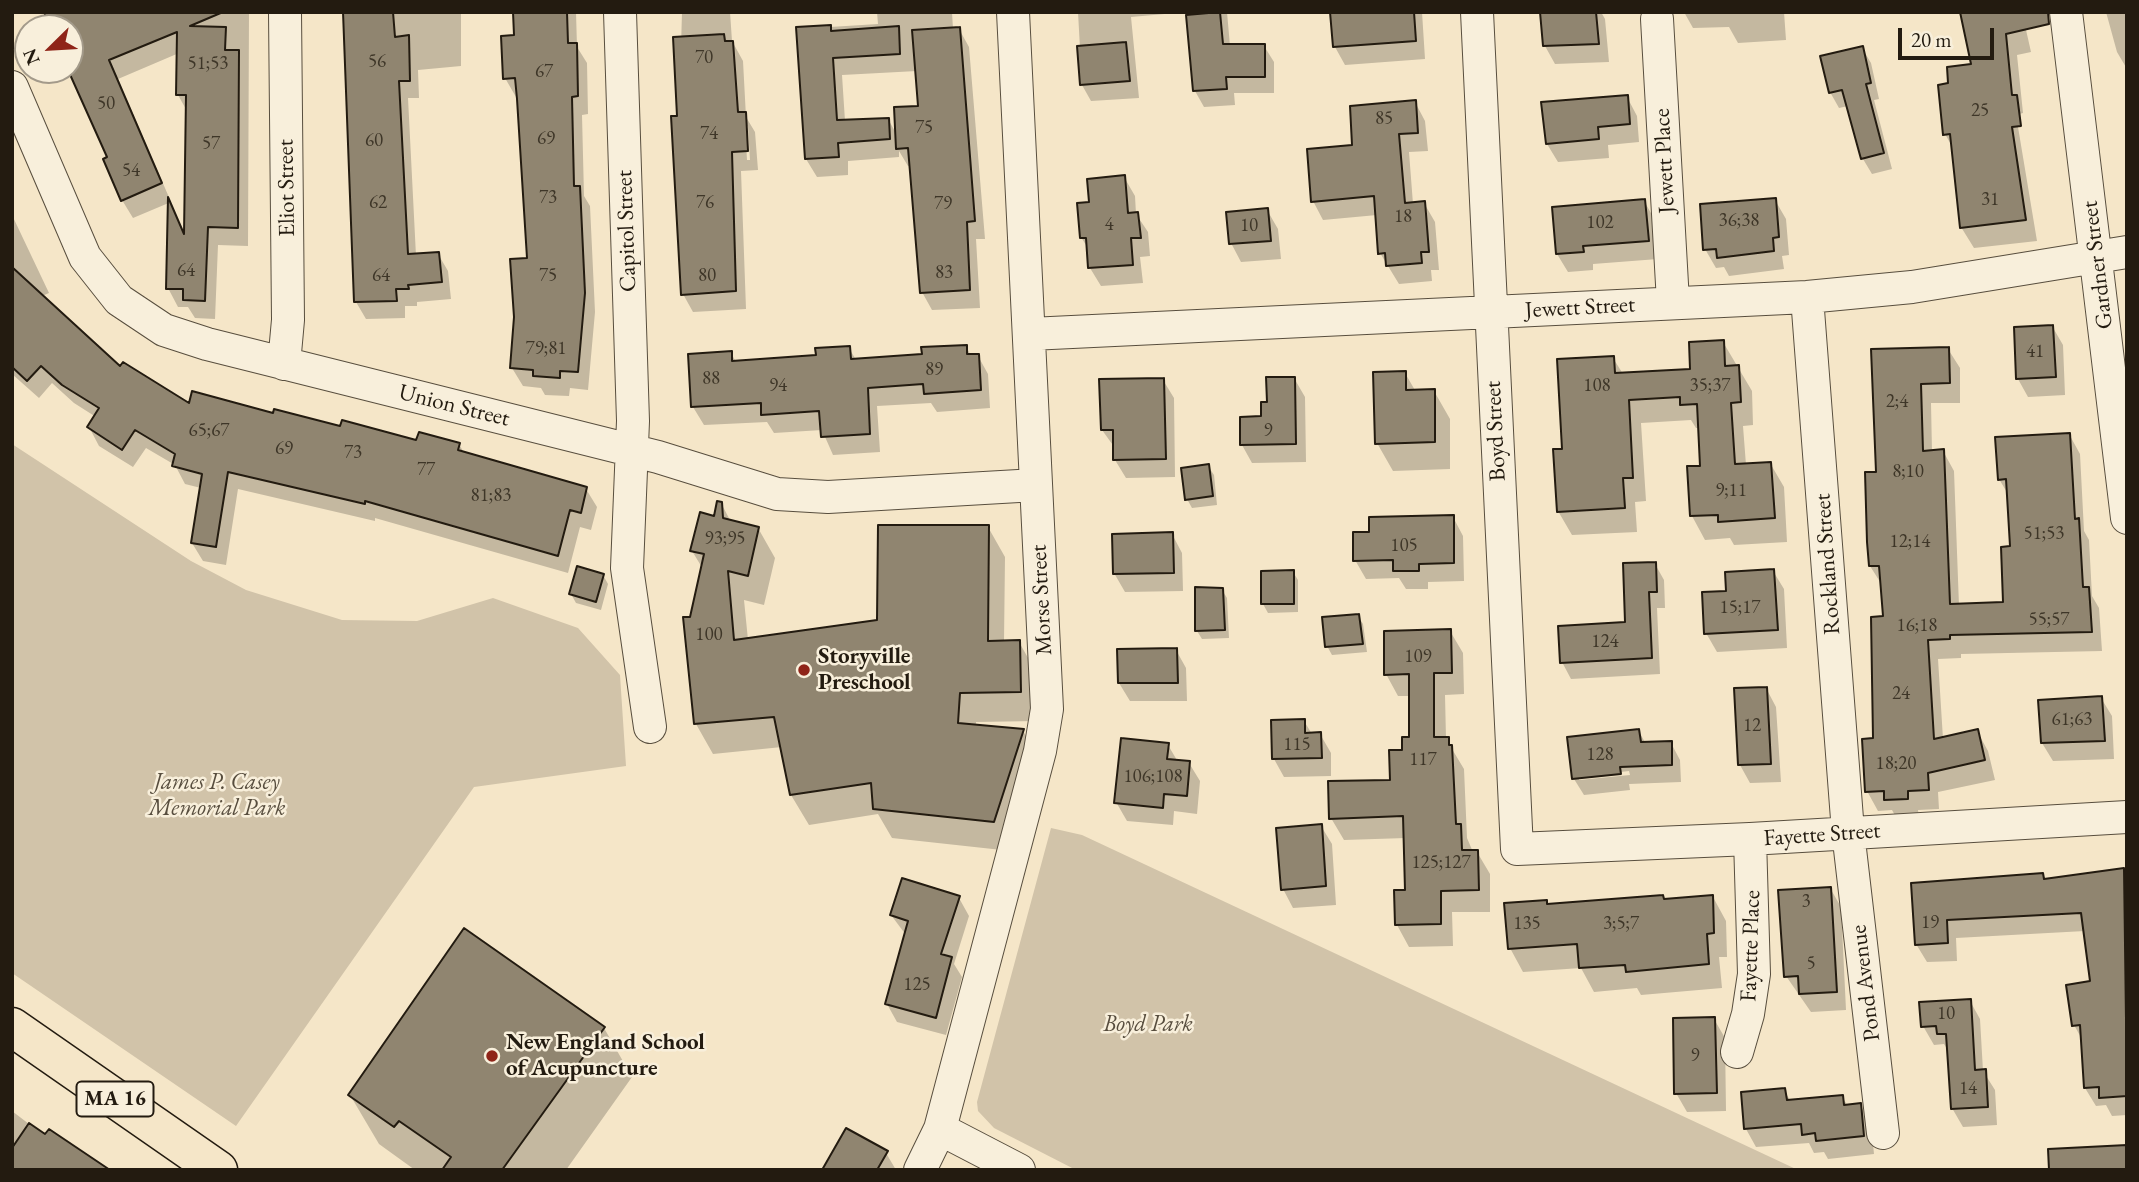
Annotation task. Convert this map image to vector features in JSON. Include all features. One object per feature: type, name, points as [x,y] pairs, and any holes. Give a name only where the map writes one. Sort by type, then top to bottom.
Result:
[{"type":"main road","name":"MA 16","points":[[12,1027],[218,1170]]},
{"type":"street","name":"Eliot Street","points":[[284,364],[288,320],[285,12]]},
{"type":"street","name":"Capitol Street","points":[[620,12],[633,421],[627,568],[650,727]]},
{"type":"street","name":"Morse Street","points":[[920,1170],[940,1129],[1040,751],[1048,709],[1013,12]]},
{"type":"street","name":"Boyd Street","points":[[1477,12],[1517,849]]},
{"type":"street","name":"Gardner Street","points":[[2066,12],[2112,254],[2127,518]]},
{"type":"street","name":"Jewett Place","points":[[1657,19],[1673,302]]},
{"type":"street","name":"Union Street","points":[[12,87],[76,239],[96,274],[113,294],[133,311],[164,330],[284,364],[631,450],[777,494],[806,498],[1036,485]]},
{"type":"street","name":"Jewett Street","points":[[1030,334],[1807,296],[1912,287],[2112,254]]},
{"type":"street","name":"Rockland Street","points":[[1807,296],[1848,832]]},
{"type":"street","name":"Fayette Street","points":[[1517,849],[1750,839],[2127,817]]},
{"type":"street","name":"Pond Avenue","points":[[1848,832],[1883,1133]]},
{"type":"street","name":"Fayette Place","points":[[1737,1052],[1748,1014],[1754,974],[1750,839]]},
{"type":"street","points":[[940,1129],[1019,1170]]},
{"type":"green space","name":"James P. Casey Memorial Park","points":[[12,444],[191,561],[246,590],[342,620],[417,621],[493,598],[578,628],[620,675],[626,766],[474,787],[236,1126],[12,973]]},
{"type":"green space","name":"Boyd Park","points":[[1051,828],[1082,835],[1798,1170],[1076,1170],[994,1128],[978,1111],[977,1102]]},
{"type":"building","points":[[44,12],[223,12],[190,26],[226,27],[225,50],[239,50],[238,228],[208,227],[205,301],[183,300],[183,289],[166,289],[168,197],[184,234],[186,95],[176,95],[177,32],[109,60],[162,183],[121,201],[103,159],[107,157],[74,84],[84,84],[84,14]]},
{"type":"building","points":[[343,12],[393,12],[395,37],[409,35],[410,81],[399,81],[408,254],[439,252],[442,282],[408,285],[409,289],[396,289],[397,301],[354,302]]},
{"type":"building","points":[[513,12],[567,12],[568,43],[577,43],[578,96],[572,97],[574,186],[580,186],[585,293],[578,372],[560,371],[560,378],[533,376],[533,370],[510,368],[514,317],[510,259],[527,258],[515,78],[503,79],[501,36],[514,35]]},
{"type":"building","points":[[1220,12],[1223,44],[1265,44],[1265,77],[1226,77],[1227,89],[1193,91],[1186,15]]},
{"type":"building","points":[[1330,12],[1414,12],[1416,41],[1333,47]]},
{"type":"building","points":[[1540,12],[1596,12],[1599,44],[1543,46]]},
{"type":"building","points":[[1960,12],[2048,12],[2049,24],[2006,34],[2012,95],[2017,95],[2021,126],[2012,127],[2026,220],[1960,228],[1950,134],[1943,135],[1938,85],[1948,83],[1947,67],[1971,64]]},
{"type":"building","points":[[831,25],[831,31],[899,26],[900,54],[833,58],[837,120],[889,118],[890,139],[838,143],[839,157],[805,159],[796,27]]},
{"type":"building","points":[[960,27],[975,221],[967,222],[970,290],[920,293],[908,148],[896,149],[894,107],[918,106],[912,30]]},
{"type":"building","points":[[724,34],[725,41],[733,41],[738,112],[746,112],[748,151],[732,152],[736,291],[681,295],[671,116],[677,116],[673,37]]},
{"type":"building","points":[[1126,42],[1130,81],[1080,85],[1077,46]]},
{"type":"building","points":[[1863,46],[1871,83],[1866,84],[1884,153],[1861,159],[1842,90],[1829,93],[1820,56]]},
{"type":"building","points":[[1628,95],[1630,124],[1598,127],[1599,139],[1546,144],[1541,102]]},
{"type":"building","points":[[1416,100],[1418,133],[1399,134],[1405,203],[1425,201],[1429,252],[1421,252],[1422,263],[1386,266],[1385,253],[1378,254],[1374,196],[1311,202],[1307,149],[1352,145],[1350,106]]},
{"type":"building","points":[[1125,175],[1128,213],[1138,212],[1141,238],[1131,238],[1133,265],[1088,268],[1086,238],[1080,238],[1077,203],[1089,202],[1087,179]]},
{"type":"building","points":[[1776,198],[1779,237],[1773,238],[1774,251],[1717,258],[1716,249],[1703,250],[1700,204]]},
{"type":"building","points":[[1645,199],[1649,241],[1583,246],[1584,252],[1556,254],[1552,207]]},
{"type":"building","points":[[1268,208],[1271,241],[1229,244],[1226,212]]},
{"type":"building","points":[[12,267],[120,366],[123,362],[189,403],[192,391],[273,413],[274,409],[340,426],[342,420],[416,440],[419,432],[460,443],[458,450],[587,487],[581,513],[570,510],[558,556],[365,501],[365,504],[228,472],[216,547],[191,543],[202,474],[172,466],[175,454],[135,430],[122,450],[87,427],[99,408],[62,385],[41,366],[27,381],[12,367]]},
{"type":"building","points":[[2053,325],[2056,377],[2016,379],[2014,327]]},
{"type":"building","points":[[1724,340],[1725,366],[1739,365],[1741,402],[1731,403],[1735,464],[1771,462],[1775,518],[1718,522],[1718,515],[1690,516],[1687,466],[1700,466],[1697,404],[1680,405],[1680,397],[1629,400],[1633,478],[1623,478],[1625,508],[1557,512],[1553,449],[1562,449],[1557,359],[1614,356],[1615,373],[1690,369],[1689,342]]},
{"type":"building","points":[[967,345],[967,354],[979,354],[981,390],[924,394],[923,384],[868,388],[870,434],[821,437],[819,411],[761,415],[761,403],[691,407],[688,354],[732,351],[732,361],[816,355],[815,348],[850,346],[851,359],[922,354],[921,347]]},
{"type":"building","points":[[1949,347],[1950,383],[1921,384],[1923,451],[1944,449],[1950,604],[2003,602],[2001,547],[2010,546],[2006,479],[1998,480],[1995,437],[2070,433],[2075,519],[2079,518],[2083,587],[2089,587],[2092,632],[1950,635],[1950,639],[1928,640],[1934,739],[1978,729],[1985,760],[1928,773],[1929,790],[1908,791],[1908,799],[1884,800],[1884,791],[1865,792],[1862,739],[1873,738],[1871,617],[1883,616],[1879,566],[1869,566],[1867,542],[1865,472],[1876,472],[1871,349]]},
{"type":"building","points":[[1406,371],[1406,390],[1435,389],[1435,442],[1375,444],[1373,372]]},
{"type":"building","points":[[1266,377],[1295,377],[1296,444],[1240,445],[1240,417],[1261,416],[1261,402],[1267,402]]},
{"type":"building","points":[[1164,378],[1166,459],[1113,460],[1113,430],[1101,430],[1099,379]]},
{"type":"building","points":[[1209,464],[1213,496],[1185,500],[1181,468]]},
{"type":"building","points":[[717,501],[722,502],[723,518],[759,527],[748,576],[728,571],[734,640],[877,620],[878,525],[989,525],[988,641],[1020,640],[1021,692],[960,693],[958,723],[1024,729],[994,822],[873,809],[871,783],[790,795],[774,717],[694,724],[683,617],[690,617],[704,554],[690,551],[700,512],[714,516]]},
{"type":"building","points":[[1454,515],[1454,563],[1419,564],[1419,571],[1393,571],[1393,560],[1353,561],[1353,532],[1369,532],[1369,517]]},
{"type":"building","points":[[1173,532],[1174,573],[1113,574],[1112,534]]},
{"type":"building","points":[[1656,562],[1657,592],[1649,592],[1652,658],[1560,663],[1558,626],[1625,622],[1623,563]]},
{"type":"building","points":[[577,566],[604,574],[596,602],[569,594]]},
{"type":"building","points":[[1774,569],[1778,630],[1704,634],[1702,592],[1726,591],[1725,572]]},
{"type":"building","points":[[1294,570],[1294,604],[1261,604],[1261,571]]},
{"type":"building","points":[[1195,587],[1223,588],[1225,630],[1195,631]]},
{"type":"building","points":[[1359,614],[1363,644],[1325,647],[1322,617]]},
{"type":"building","points":[[1451,629],[1452,673],[1434,673],[1434,737],[1449,737],[1449,745],[1452,745],[1456,824],[1461,824],[1462,850],[1478,850],[1479,890],[1441,891],[1441,924],[1395,925],[1394,890],[1405,890],[1403,816],[1329,819],[1328,781],[1390,780],[1389,750],[1402,750],[1402,737],[1409,737],[1409,674],[1384,675],[1384,631]]},
{"type":"building","points":[[1177,648],[1178,683],[1118,683],[1117,649]]},
{"type":"building","points":[[1767,687],[1771,764],[1738,765],[1734,688]]},
{"type":"building","points":[[2102,696],[2105,741],[2041,743],[2038,700]]},
{"type":"building","points":[[1305,719],[1305,733],[1321,732],[1322,758],[1272,759],[1271,720]]},
{"type":"building","points":[[1639,729],[1641,742],[1672,741],[1672,765],[1620,767],[1621,774],[1572,779],[1567,737]]},
{"type":"building","points":[[1121,738],[1169,743],[1167,759],[1190,761],[1187,796],[1164,794],[1163,808],[1114,803]]},
{"type":"building","points":[[1322,824],[1326,886],[1281,890],[1276,828]]},
{"type":"building","points":[[2124,868],[2127,1096],[2099,1098],[2099,1087],[2084,1088],[2080,1025],[2072,1026],[2066,985],[2090,981],[2081,913],[1947,920],[1948,943],[1915,945],[1911,883],[2043,873],[2044,879]]},
{"type":"building","points":[[902,878],[960,896],[941,954],[952,957],[936,1018],[885,1004],[908,921],[890,915]]},
{"type":"building","points":[[1831,887],[1837,992],[1799,994],[1798,976],[1784,977],[1778,890]]},
{"type":"building","points":[[1663,895],[1664,899],[1713,895],[1714,933],[1707,934],[1709,964],[1626,972],[1625,965],[1579,968],[1577,944],[1508,949],[1504,903],[1547,900],[1547,904]]},
{"type":"building","points":[[464,928],[605,1027],[502,1170],[442,1170],[451,1157],[399,1121],[394,1127],[348,1095]]},
{"type":"building","points":[[1971,999],[1975,1070],[1986,1069],[1988,1107],[1951,1109],[1946,1034],[1937,1034],[1936,1026],[1921,1027],[1919,1002]]},
{"type":"building","points":[[1715,1017],[1717,1093],[1674,1094],[1673,1018]]},
{"type":"building","points":[[1785,1088],[1787,1100],[1843,1095],[1844,1105],[1861,1103],[1864,1136],[1816,1141],[1815,1133],[1802,1135],[1801,1124],[1744,1129],[1741,1092]]},
{"type":"building","points":[[29,1123],[45,1134],[49,1129],[110,1170],[12,1170],[12,1148]]},
{"type":"building","points":[[846,1128],[888,1151],[877,1170],[822,1170]]},
{"type":"building","points":[[2127,1145],[2127,1170],[2049,1170],[2048,1149]]},
{"type":"place","name":"Storyville Preschool","points":[[804,670]]},
{"type":"place","name":"New England School of Acupuncture","points":[[492,1056]]}]
